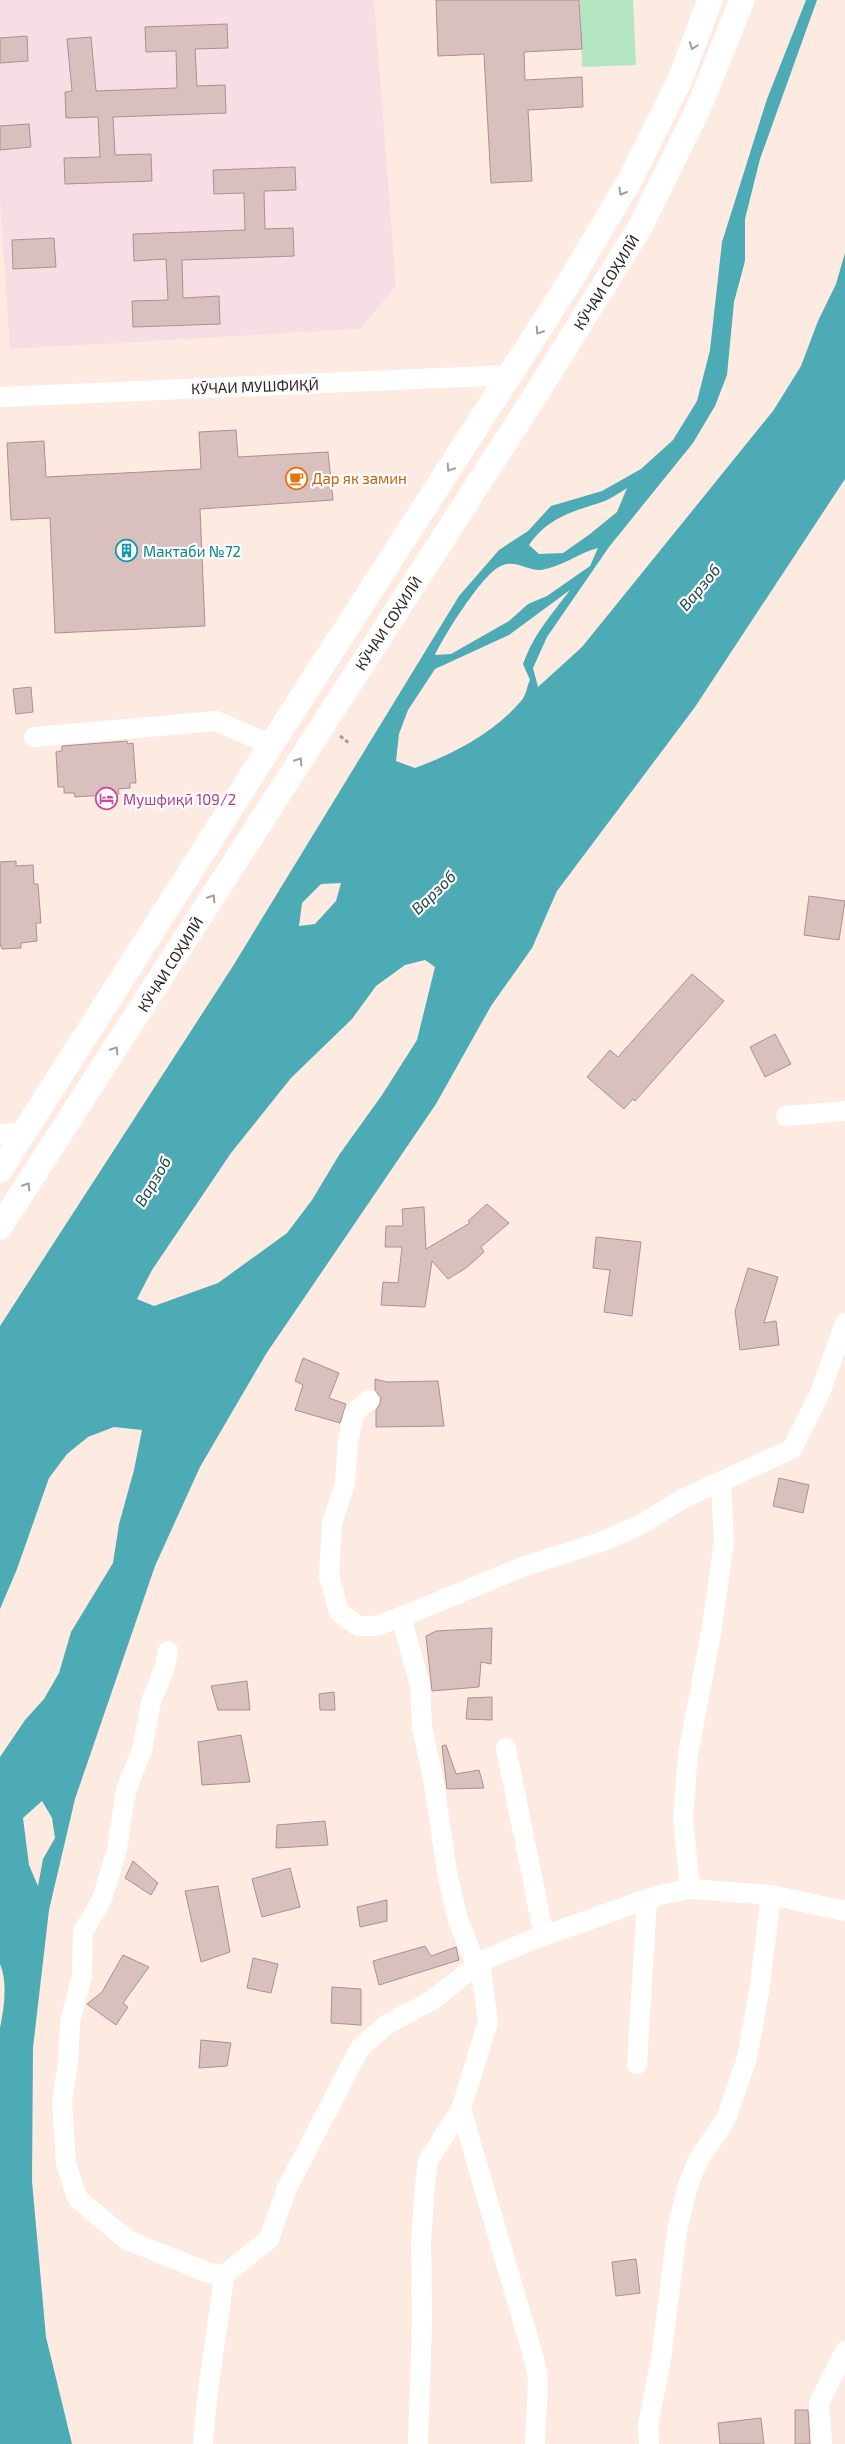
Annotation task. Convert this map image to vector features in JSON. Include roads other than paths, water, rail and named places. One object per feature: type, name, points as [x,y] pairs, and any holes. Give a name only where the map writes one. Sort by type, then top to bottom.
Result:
[{"type":"main road","name":"КӮЧАИ СОҲИЛӢ","points":[[0,1170],[11,1134],[271,745],[567,286],[630,180],[679,82],[710,0]]},
{"type":"main road","name":"КӮЧАИ СОҲИЛӢ","points":[[0,1227],[538,391],[640,227],[699,107],[742,0]]},
{"type":"street","name":"КӮЧАИ МУШФИҚӢ","points":[[0,397],[510,375]]},
{"type":"street","points":[[34,737],[201,720],[216,721],[271,745]]},
{"type":"street","points":[[786,1116],[845,1111]]},
{"type":"street","points":[[369,1400],[354,1414],[348,1442],[345,1483],[332,1524],[329,1576],[338,1612],[358,1626],[376,1626],[525,1566],[601,1542],[640,1525],[684,1498],[792,1449],[820,1393],[845,1322]]},
{"type":"street","points":[[690,1889],[683,1818],[688,1755],[711,1633],[724,1542],[721,1482]]},
{"type":"street","points":[[401,1617],[420,1686],[422,1727],[433,1778],[448,1877],[458,1920],[472,1955],[480,1962],[488,2022],[461,2110],[428,2161],[421,2240],[422,2321],[418,2444]]},
{"type":"street","points":[[168,1651],[165,1667],[151,1702],[142,1750],[126,1790],[117,1848],[102,1899],[83,1932],[82,1976],[70,2022],[68,2062],[62,2102],[66,2163],[77,2198],[128,2240],[192,2267],[209,2273],[224,2275]]},
{"type":"street","points":[[506,1748],[544,1936]]},
{"type":"street","points":[[204,2444],[205,2402],[216,2343],[224,2275],[269,2239],[287,2188],[360,2048],[386,2025],[434,1999],[480,1962],[544,1936],[647,1900],[690,1889],[771,1895],[845,1912]]},
{"type":"street","points":[[649,2444],[648,2425],[661,2359],[677,2231],[687,2188],[698,2160],[726,2119],[747,2058],[759,1992],[771,1895]]},
{"type":"street","points":[[637,2064],[647,1900]]},
{"type":"street","points":[[461,2110],[534,2359],[538,2379],[535,2444]]},
{"type":"street","points":[[822,2444],[819,2403],[845,2351]]},
{"type":"water","name":"Варзоб","points":[[806,0],[817,0],[760,159],[745,219],[745,261],[734,302],[727,375],[715,406],[693,443],[609,547],[547,637],[533,668],[538,687],[582,647],[773,411],[801,366],[818,321],[836,284],[845,253],[845,479],[695,707],[557,891],[532,948],[491,1006],[436,1104],[266,1354],[200,1467],[155,1566],[75,1799],[49,1910],[33,2048],[32,2181],[46,2337],[72,2444],[0,2444],[0,2028],[5,1987],[0,1964],[0,1757],[25,1720],[44,1699],[59,1673],[71,1632],[113,1563],[119,1524],[134,1470],[142,1430],[114,1427],[88,1437],[67,1454],[49,1478],[17,1569],[0,1609],[0,1326],[233,966],[459,596],[499,550],[528,531],[551,506],[602,491],[641,469],[673,440],[697,401],[710,350],[722,242],[767,99]],"holes":[[[627,488],[617,512],[563,553],[539,554],[529,545],[544,528],[553,522],[571,512],[612,498]],[[598,548],[590,566],[547,596],[528,604],[509,621],[451,654],[435,655],[464,606],[493,571],[506,564],[517,564],[541,570],[556,566]],[[570,590],[544,625],[523,664],[530,680],[521,701],[486,733],[444,756],[415,768],[396,761],[399,734],[408,710],[435,669],[509,635]],[[341,883],[336,901],[315,924],[299,926],[302,903],[321,884]],[[425,960],[435,967],[417,1040],[382,1095],[339,1155],[312,1200],[287,1233],[218,1283],[154,1306],[137,1299],[152,1270],[231,1153],[291,1078],[352,1019],[376,986],[405,965]],[[42,1801],[52,1818],[55,1838],[43,1859],[38,1886],[29,1865],[23,1818]]]},
{"type":"place","name":"Дар як замин","points":[[296,478]]},
{"type":"place","name":"Мактаби №72","points":[[127,551]]},
{"type":"place","name":"Мушфиқӣ 109/2","points":[[107,799]]}]
